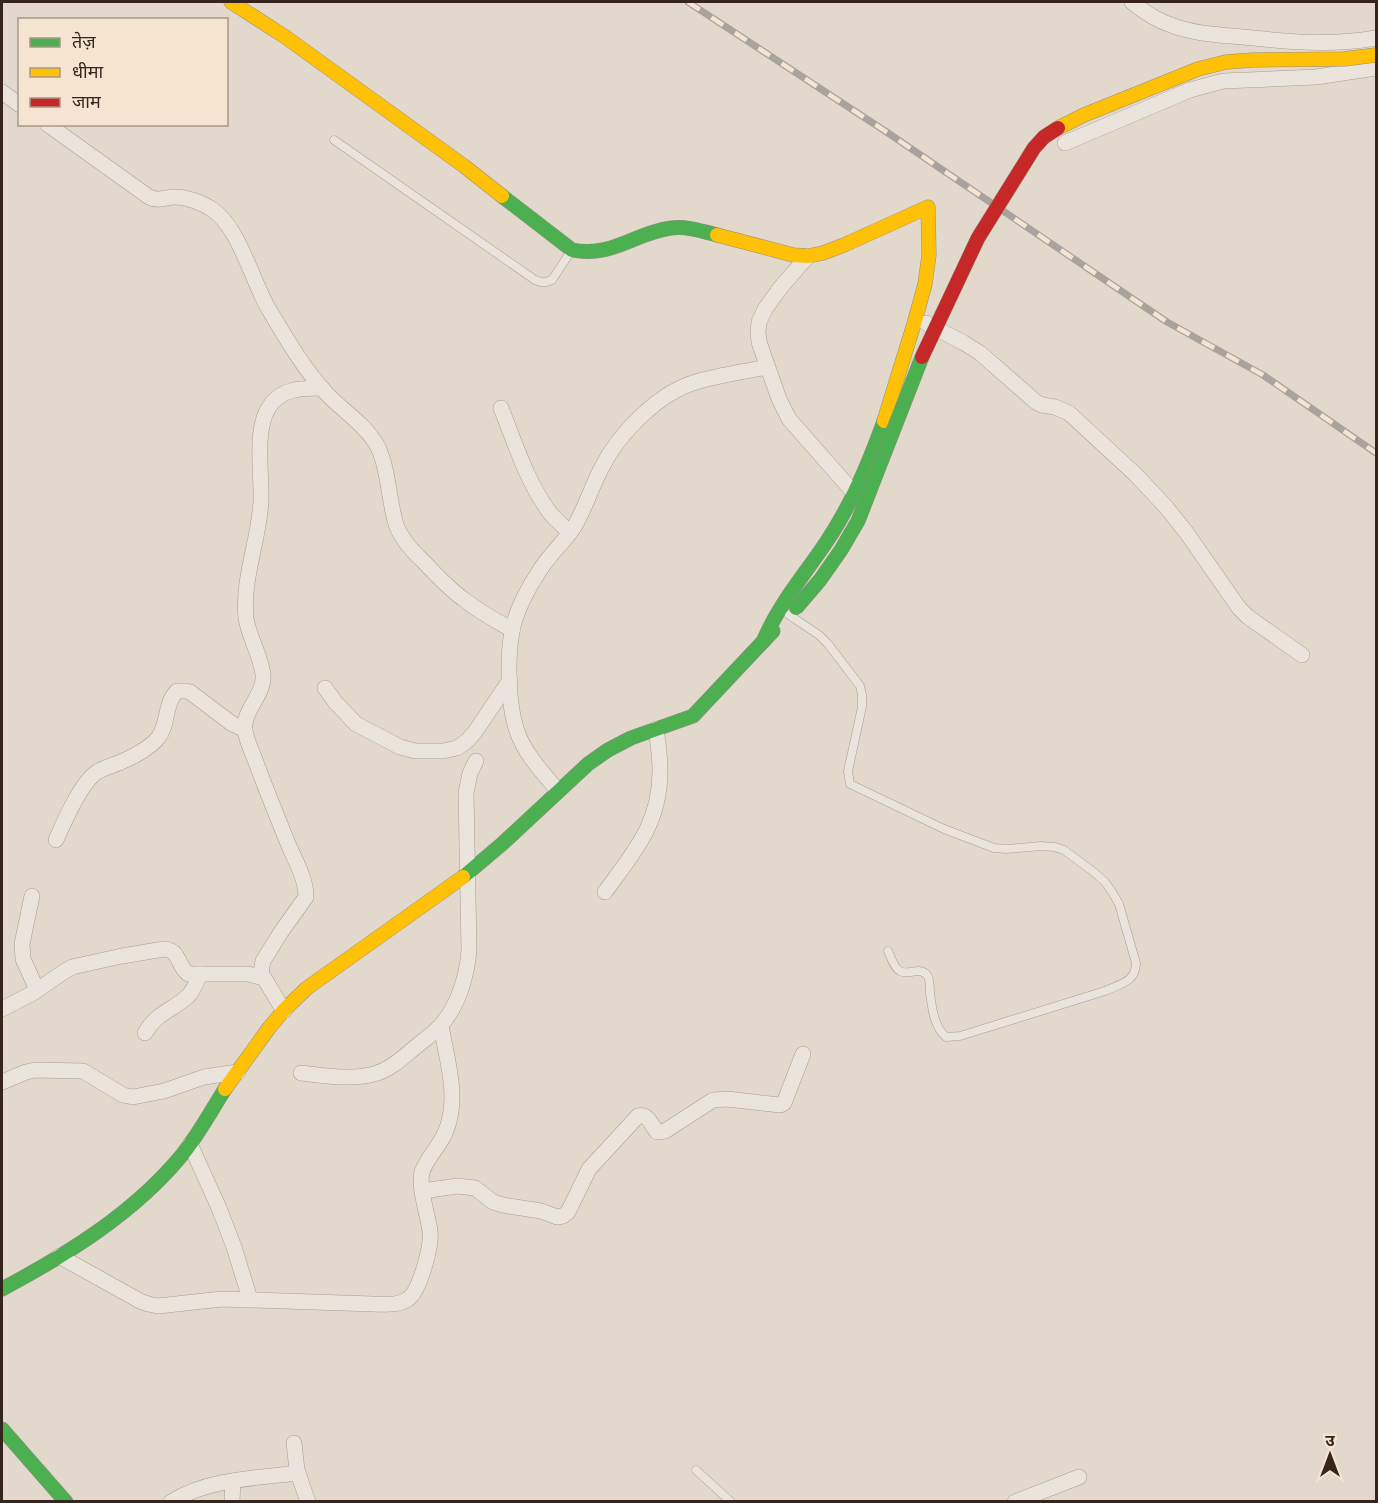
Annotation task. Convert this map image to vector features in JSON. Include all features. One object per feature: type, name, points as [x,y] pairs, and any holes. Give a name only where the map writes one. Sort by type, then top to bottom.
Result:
[{"type":"street","points":[[231,2],[284,36],[464,166],[572,250],[581,253],[593,253],[671,228],[685,228],[793,255],[808,256],[844,245],[928,207],[929,246],[923,295],[882,426],[860,485],[824,547],[778,608],[763,642]]},
{"type":"street","points":[[1132,2],[1149,16],[1172,26],[1202,33],[1313,43],[1342,43],[1377,38]]},
{"type":"street","points":[[2,1289],[38,1270],[80,1243],[138,1198],[182,1155],[266,1031],[307,988],[468,874],[588,764],[631,738],[693,716],[792,612],[820,580],[858,521],[926,350],[978,238],[1034,148],[1044,137],[1084,115],[1198,69],[1226,62],[1377,56]]},
{"type":"street","points":[[1065,143],[1190,90],[1223,81],[1316,77],[1377,68]]},
{"type":"street","points":[[2,92],[18,104]]},
{"type":"street","points":[[50,126],[149,197],[155,200],[172,197],[187,199],[208,207],[220,216],[231,229],[264,300],[297,357],[322,388],[378,445],[395,520],[407,544],[454,592],[512,630]]},
{"type":"street","points":[[808,256],[765,309],[759,322],[759,342],[783,410],[855,494]]},
{"type":"street","points":[[915,318],[980,353],[1036,402],[1069,413],[1135,474],[1166,507],[1239,608],[1302,655]]},
{"type":"street","points":[[558,791],[527,751],[517,733],[512,712],[510,680],[512,630],[526,596],[541,569],[580,517],[611,451],[646,412],[675,391],[694,382],[767,367]]},
{"type":"street","points":[[284,1011],[261,973],[263,961],[306,897],[306,892],[299,868],[264,785],[245,730],[248,713],[263,680],[262,668],[252,642],[245,602],[247,579],[260,519],[262,427],[268,409],[279,396],[286,392],[301,388],[322,388]]},
{"type":"street","points":[[501,408],[538,494],[552,515],[570,533]]},
{"type":"street","points":[[325,688],[356,724],[400,747],[415,751],[443,751],[457,748],[467,741],[510,680]]},
{"type":"street","points":[[56,840],[80,793],[93,775],[124,761],[159,737],[170,699],[177,691],[190,692],[231,723],[245,730]]},
{"type":"street","points":[[605,892],[636,850],[650,825],[659,788],[660,769],[656,729]]},
{"type":"street","points":[[301,1073],[362,1077],[394,1065],[441,1026],[454,1005],[463,985],[468,965],[466,793],[470,773],[476,761]]},
{"type":"street","points":[[32,896],[22,944],[23,959],[37,990]]},
{"type":"street","points":[[2,1009],[72,968],[164,949],[174,952],[188,974],[248,974],[264,978]]},
{"type":"street","points":[[145,1033],[159,1016],[189,995],[200,974]]},
{"type":"street","points":[[59,1256],[148,1304],[158,1306],[222,1299],[373,1304],[399,1303],[407,1300],[418,1287],[429,1245],[430,1231],[422,1174],[446,1131],[452,1110],[452,1092],[441,1026]]},
{"type":"street","points":[[423,1191],[466,1186],[475,1188],[493,1202],[541,1211],[557,1217],[563,1216],[568,1212],[589,1169],[638,1116],[647,1117],[657,1132],[661,1132],[713,1100],[727,1099],[780,1105],[784,1103],[803,1054]]},
{"type":"street","points":[[2,1082],[34,1070],[82,1071],[123,1095],[133,1097],[164,1091],[198,1078],[238,1072]]},
{"type":"street","points":[[190,1144],[234,1247],[249,1299]]},
{"type":"street","points":[[2,1429],[66,1502]]},
{"type":"street","points":[[294,1443],[298,1473],[308,1502]]},
{"type":"street","points":[[171,1502],[193,1490],[233,1481],[298,1473]]},
{"type":"street","points":[[1015,1502],[1079,1477]]},
{"type":"street","points":[[232,1502],[233,1481]]},
{"type":"lane","points":[[334,141],[535,280],[542,283],[552,280],[572,250]]},
{"type":"lane","points":[[792,612],[828,644],[860,686],[862,706],[848,771],[850,784],[944,829],[994,848],[1041,846],[1064,850],[1100,878],[1112,892],[1119,904],[1136,963],[1136,971],[1133,977],[1126,982],[1105,991],[960,1036],[946,1037],[937,1025],[926,973],[921,970],[900,971],[896,968],[888,951]]},
{"type":"lane","points":[[696,1470],[731,1502]]},
{"type":"railway","points":[[688,2],[888,133],[1167,322],[1263,375],[1376,453]]},
{"type":"traffic: fast","points":[[502,196],[572,250],[599,251],[671,228],[688,228],[717,235]]},
{"type":"traffic: fast","points":[[796,608],[820,580],[858,521],[922,357]]},
{"type":"traffic: fast","points":[[763,642],[784,602],[844,513],[866,468],[884,421]]},
{"type":"traffic: fast","points":[[463,877],[588,764],[631,738],[693,716],[773,631]]},
{"type":"traffic: fast","points":[[2,1289],[75,1247],[99,1231],[143,1195],[182,1155],[225,1089]]},
{"type":"traffic: fast","points":[[2,1429],[66,1502]]},
{"type":"traffic: slow","points":[[231,2],[284,36],[502,196]]},
{"type":"traffic: slow","points":[[1058,128],[1084,115],[1198,69],[1226,62],[1344,59],[1376,55]]},
{"type":"traffic: slow","points":[[717,235],[793,255],[808,256],[844,245],[928,207],[929,255],[925,284],[884,421]]},
{"type":"traffic: slow","points":[[225,1089],[269,1028],[307,988],[463,877]]},
{"type":"traffic: jam","points":[[922,357],[978,238],[1034,148],[1044,137],[1058,128]]}]
